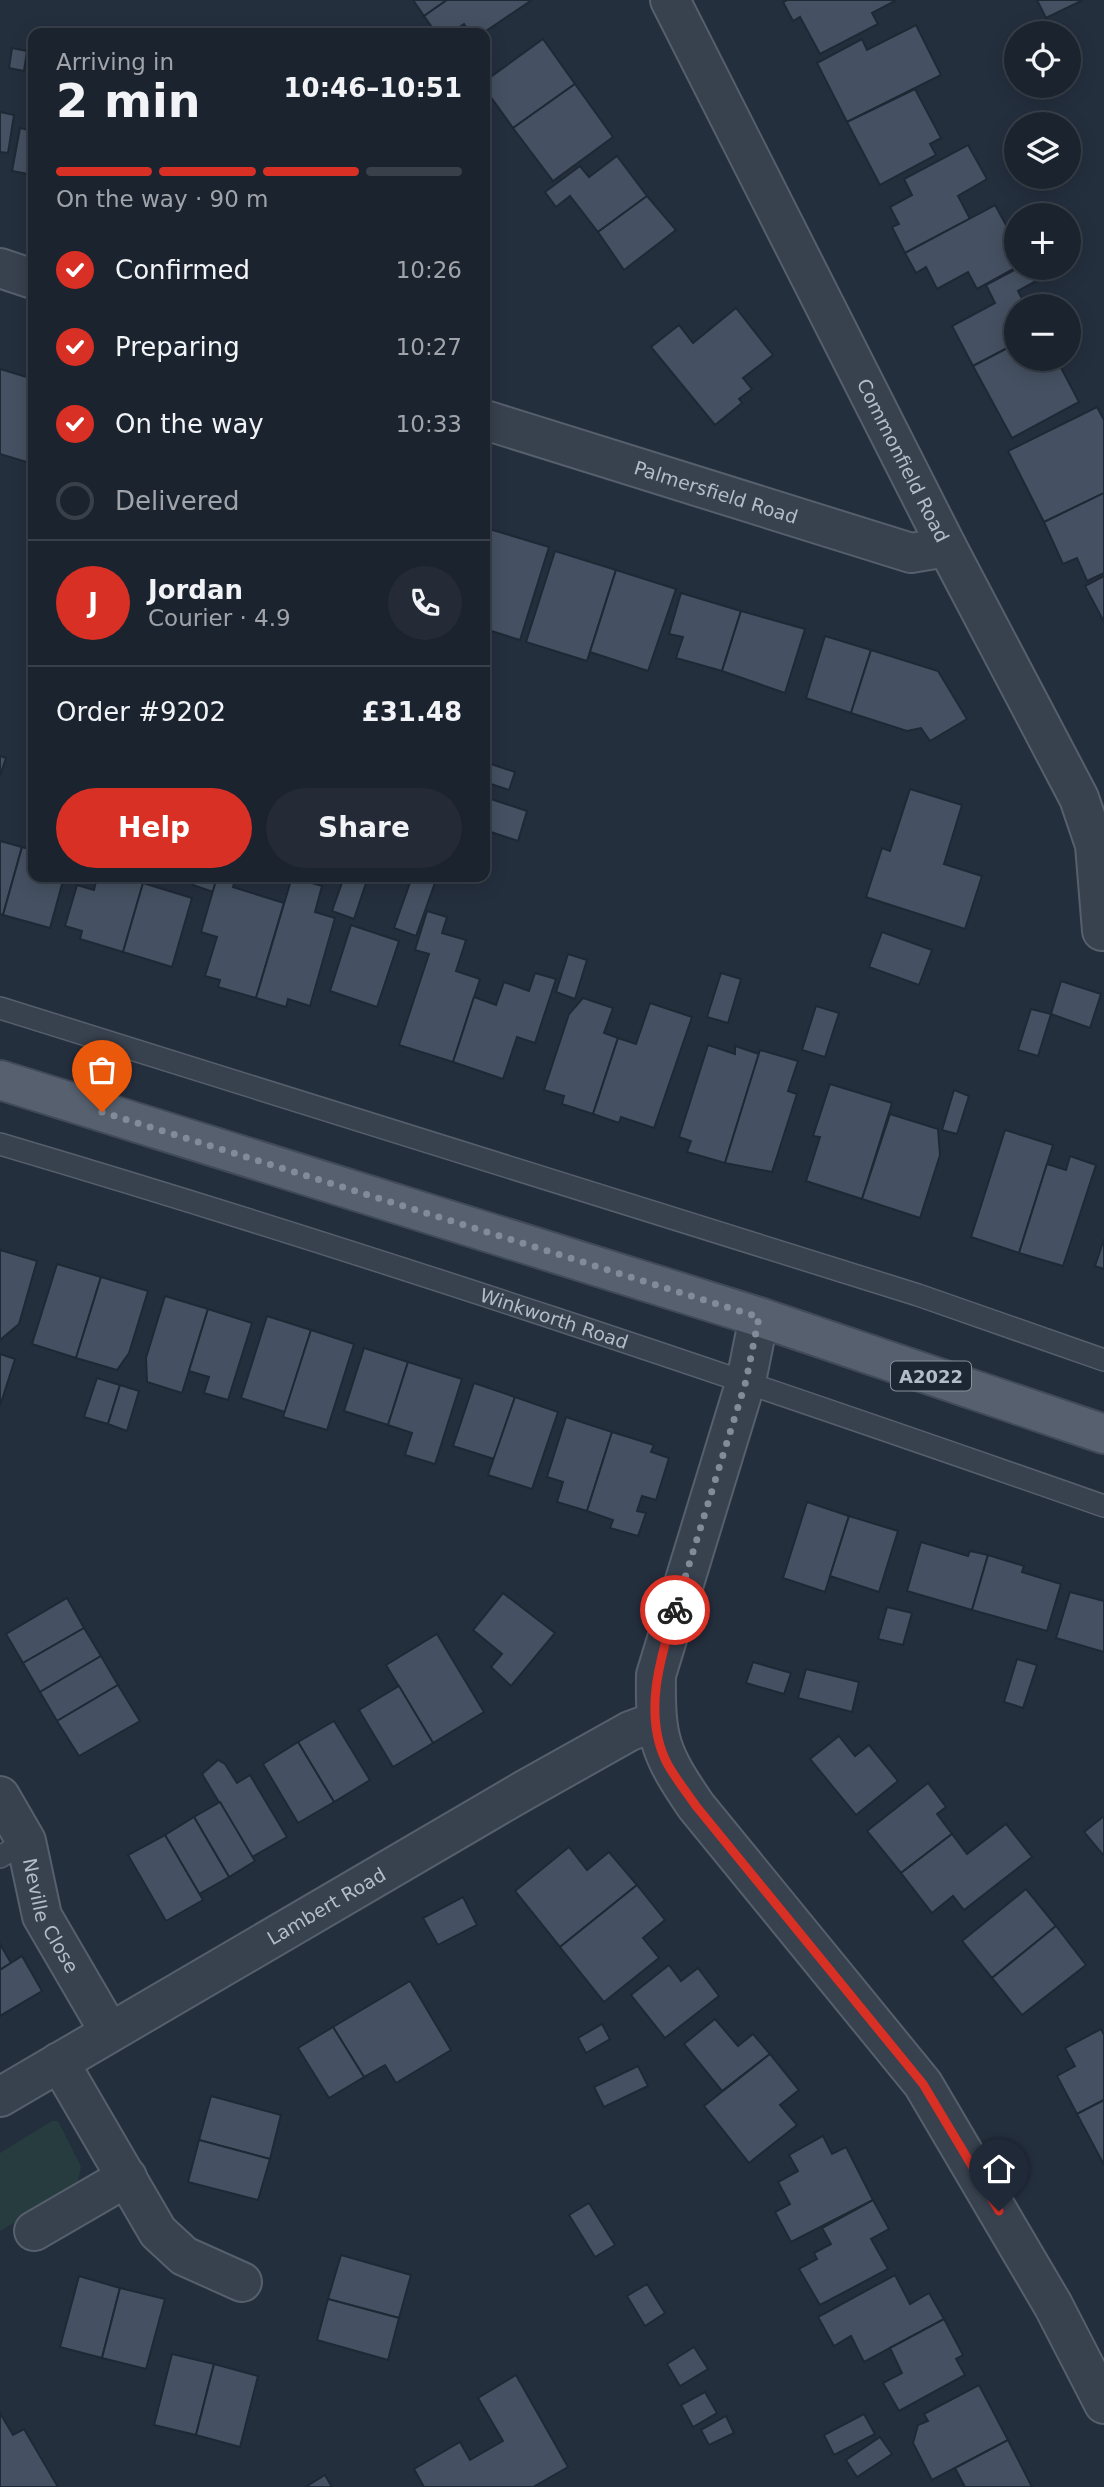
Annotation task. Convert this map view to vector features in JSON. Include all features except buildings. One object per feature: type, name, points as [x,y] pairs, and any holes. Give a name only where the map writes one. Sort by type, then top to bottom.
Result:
[{"type":"main road","name":"A2022","points":[[0,1080],[759,1317],[1104,1434]]},
{"type":"street","name":"Commonfield Road","points":[[670,0],[947,547],[1079,798],[1095,845],[1102,931]]},
{"type":"street","points":[[0,268],[28,277]]},
{"type":"street","name":"Palmersfield Road","points":[[490,422],[911,553],[947,547]]},
{"type":"street","points":[[759,1317],[746,1381],[659,1664],[655,1722],[667,1763],[696,1806],[923,2084],[1053,2305],[1104,2404]]},
{"type":"street","name":"Lambert Road","points":[[0,2098],[109,2031],[558,1771],[630,1731],[655,1722]]},
{"type":"street","name":"Neville Close","points":[[0,1796],[13,1849],[42,1916],[109,2031]]},
{"type":"street","points":[[59,2062],[158,2232],[184,2256],[242,2281]]},
{"type":"street","points":[[34,2231],[127,2176]]},
{"type":"lane","points":[[0,1008],[918,1295],[1104,1360]]},
{"type":"lane","name":"Winkworth Road","points":[[0,1144],[258,1220],[746,1381],[1104,1507]]},
{"type":"green space","points":[[52,2121],[58,2121],[81,2167],[77,2185],[0,2231],[0,2153]]},
{"type":"way so far","points":[[102,1112],[759,1317],[746,1381],[675,1610]]},
{"type":"route","points":[[675,1610],[656,1675],[655,1722],[667,1763],[696,1806],[923,2084],[999,2211]]}]
